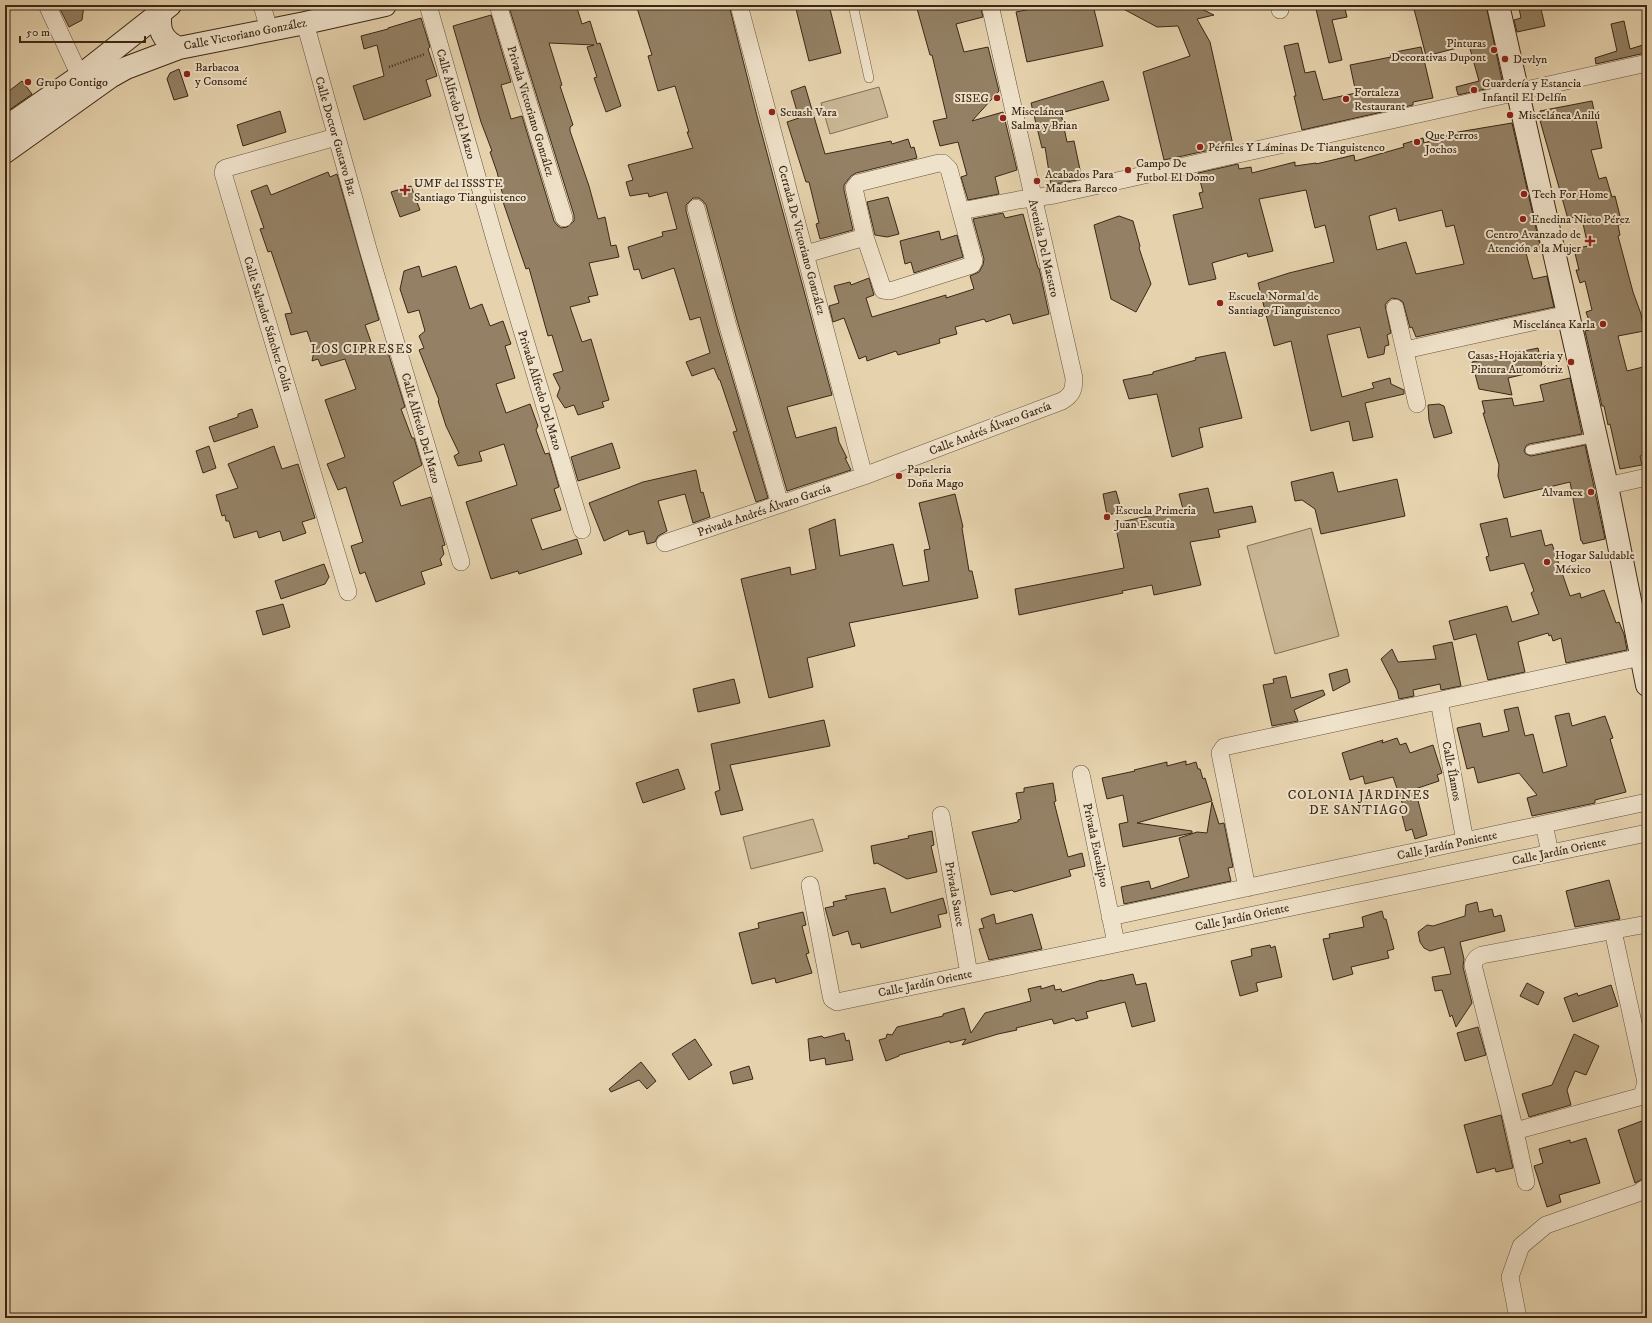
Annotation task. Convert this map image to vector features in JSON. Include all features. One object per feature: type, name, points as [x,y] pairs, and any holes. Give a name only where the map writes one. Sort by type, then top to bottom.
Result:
[{"type":"main road","name":"Calle Victoriano González","points":[[5,152],[110,77],[126,68],[179,48],[305,23],[385,5]]},
{"type":"main road","points":[[1498,5],[1607,486],[1647,685]]},
{"type":"main road","points":[[5,128],[80,76],[165,8]]},
{"type":"main road","points":[[165,8],[159,21],[162,33],[170,44],[179,48]]},
{"type":"street","points":[[47,5],[80,76]]},
{"type":"street","points":[[262,5],[268,30]]},
{"type":"street","name":"Calle Alfredo Del Mazo","points":[[428,5],[498,250]]},
{"type":"street","name":"Privada Victoriano González","points":[[498,5],[564,218]]},
{"type":"street","name":"Cerrada De Victoriano González","points":[[739,5],[864,476]]},
{"type":"street","name":"Avenida Del Maestro","points":[[990,5],[1032,198],[1074,378],[1074,389],[1070,396]]},
{"type":"street","name":"Calle Doctor Gustavo Baz","points":[[305,23],[368,249]]},
{"type":"street","points":[[961,211],[1054,195],[1647,63]]},
{"type":"street","name":"Calle Salvador Sánchez Colín","points":[[336,137],[226,168],[224,169],[223,173],[348,592]]},
{"type":"street","points":[[944,163],[949,168],[974,258],[973,263],[972,265],[890,291],[883,290],[865,237],[854,191],[855,186],[858,183],[944,163]]},
{"type":"street","points":[[696,208],[727,323],[780,504]]},
{"type":"street","points":[[806,254],[865,237]]},
{"type":"street","name":"Calle Alfredo Del Mazo","points":[[368,249],[461,562]]},
{"type":"street","name":"Privada Alfredo Del Mazo","points":[[498,250],[582,530]]},
{"type":"street","points":[[1395,308],[1406,350],[1417,404]]},
{"type":"street","points":[[1406,350],[1568,314]]},
{"type":"street","name":"Calle Andrés Álvaro García","points":[[864,476],[1062,401],[1070,396]]},
{"type":"street","name":"Privada Andrés Álvaro García","points":[[665,543],[864,476]]},
{"type":"street","points":[[1607,486],[1647,477]]},
{"type":"street","points":[[1247,888],[1220,753],[1224,747],[1641,657]]},
{"type":"street","name":"Calle Ílamos","points":[[1439,701],[1465,841]]},
{"type":"street","name":"Privada Eucalipto","points":[[1081,774],[1116,943]]},
{"type":"street","name":"Calle Jardín Poniente","points":[[1110,917],[1647,802]]},
{"type":"street","name":"Privada Sauce","points":[[941,815],[970,974]]},
{"type":"street","points":[[1544,824],[1550,853]]},
{"type":"street","name":"Calle Jardín Oriente","points":[[810,886],[832,999],[837,1002],[1647,833]]},
{"type":"street","points":[[1526,1182],[1515,1131],[1473,965],[1474,961],[1482,955],[1647,924]]},
{"type":"street","points":[[1515,1131],[1639,1097],[1644,1093],[1646,1082],[1613,931]]},
{"type":"street","points":[[1518,1318],[1510,1277],[1521,1246],[1546,1225],[1638,1192],[1647,1187]]},
{"type":"lane","points":[[853,5],[869,78]]},
{"type":"lane","points":[[1530,450],[1596,437]]},
{"type":"path","points":[[389,67],[440,49]]},
{"type":"shaded area","points":[[879,87],[888,117],[830,134],[821,103]]},
{"type":"shaded area","points":[[1311,528],[1339,636],[1275,654],[1247,546]]},
{"type":"shaded area","points":[[813,819],[823,851],[751,869],[743,837]]},
{"type":"building","points":[[58,5],[84,5],[82,20],[69,27]]},
{"type":"building","points":[[514,5],[576,5],[582,24],[590,21],[597,44],[600,43],[621,106],[606,112],[594,78],[597,77],[587,47],[594,45],[549,43],[562,85],[560,86],[573,125],[570,127],[570,131],[589,186],[598,219],[605,217],[611,246],[616,245],[619,257],[589,263],[598,295],[588,297],[590,302],[570,307],[582,342],[591,339],[609,400],[602,402],[604,407],[578,415],[574,405],[565,408],[557,396],[560,388],[553,374],[563,371],[552,335],[548,336],[529,268],[526,269],[501,196],[503,196],[490,152],[492,151],[481,122],[453,26],[491,15],[511,82],[501,85],[511,119],[522,116],[554,221],[561,228],[567,227],[574,221],[574,215],[509,7]]},
{"type":"building","points":[[646,5],[729,5],[757,116],[832,395],[787,407],[796,438],[836,427],[839,442],[851,470],[787,491],[737,320],[706,205],[699,198],[693,198],[686,205],[686,211],[717,326],[768,498],[756,502],[733,432],[737,431],[720,380],[714,368],[692,376],[686,362],[710,353],[700,317],[690,320],[674,268],[642,279],[639,269],[634,270],[628,247],[663,236],[662,232],[677,229],[667,192],[649,197],[648,193],[630,196],[626,182],[633,180],[628,165],[693,148],[687,132],[689,132],[675,86],[658,91],[648,56],[652,55],[637,8]]},
{"type":"building","points":[[795,5],[829,5],[841,53],[809,61]]},
{"type":"building","points":[[916,5],[980,5],[983,17],[956,24],[964,52],[988,47],[999,91],[972,121],[1003,112],[1017,170],[995,177],[999,194],[968,200],[961,177],[967,175],[958,142],[940,146],[933,121],[947,118],[932,55],[930,55]]},
{"type":"building","points":[[1051,5],[1093,5],[1103,46],[1027,62],[1016,12]]},
{"type":"building","points":[[1116,5],[1193,5],[1214,15],[1197,19],[1210,42],[1233,145],[1164,160],[1143,72],[1190,56],[1178,26],[1157,27]]},
{"type":"building","points":[[1315,5],[1344,5],[1347,17],[1332,20],[1342,60],[1329,63]]},
{"type":"building","points":[[1413,5],[1486,5],[1503,85],[1458,95],[1456,87],[1479,81],[1469,45],[1426,56]]},
{"type":"building","points":[[1531,5],[1540,5],[1545,26],[1517,32],[1514,20],[1521,18],[1519,8]]},
{"type":"building","points":[[421,18],[430,47],[428,49],[437,76],[426,80],[431,96],[364,120],[353,86],[384,76],[377,45],[364,49],[361,36]]},
{"type":"building","points":[[1624,21],[1630,49],[1643,45],[1645,53],[1596,64],[1595,58],[1617,51],[1611,24]]},
{"type":"building","points":[[1298,43],[1305,73],[1315,71],[1323,100],[1356,93],[1350,65],[1391,57],[1390,53],[1421,47],[1433,98],[1413,102],[1413,105],[1302,130],[1294,96],[1296,96],[1284,46]]},
{"type":"building","points":[[179,69],[188,96],[174,100],[167,79],[170,73]]},
{"type":"building","points":[[22,81],[32,94],[5,113],[5,94]]},
{"type":"building","points":[[1103,81],[1109,100],[1061,113],[1067,142],[1074,141],[1082,179],[1051,185],[1045,147],[1042,148],[1031,103]]},
{"type":"building","points":[[805,86],[825,154],[891,141],[892,144],[908,139],[911,148],[914,147],[917,158],[856,173],[851,176],[844,185],[844,190],[853,230],[820,239],[816,224],[819,223],[809,182],[806,182],[787,122],[799,118],[791,91]]},
{"type":"building","points":[[1592,101],[1602,148],[1591,150],[1599,179],[1606,177],[1612,197],[1615,196],[1622,224],[1618,225],[1620,235],[1618,236],[1633,292],[1641,314],[1644,331],[1618,336],[1627,371],[1647,366],[1647,455],[1640,456],[1642,465],[1620,469],[1610,424],[1608,425],[1604,406],[1602,406],[1585,331],[1589,330],[1588,324],[1590,323],[1586,312],[1592,310],[1585,281],[1580,283],[1576,270],[1579,270],[1574,249],[1588,246],[1581,215],[1568,219],[1539,117],[1541,116],[1540,111]]},
{"type":"building","points":[[280,111],[286,132],[243,146],[237,125]]},
{"type":"building","points":[[1512,123],[1541,250],[1526,253],[1533,279],[1547,276],[1554,307],[1416,337],[1412,327],[1410,328],[1403,302],[1392,298],[1385,305],[1391,333],[1387,335],[1389,345],[1385,346],[1384,354],[1368,358],[1360,327],[1327,335],[1342,397],[1374,388],[1372,383],[1390,378],[1391,384],[1404,390],[1404,394],[1365,403],[1373,437],[1353,441],[1349,421],[1311,431],[1291,341],[1274,346],[1258,283],[1289,273],[1334,262],[1325,225],[1315,228],[1306,190],[1259,199],[1273,251],[1248,257],[1247,253],[1212,263],[1216,279],[1189,285],[1173,215],[1203,208],[1199,193],[1203,192],[1198,173],[1238,164],[1239,169],[1251,167],[1252,173],[1295,162],[1295,166],[1316,164],[1354,155],[1355,161],[1404,147],[1403,144],[1423,138],[1424,143],[1458,132]],"holes":[[[1396,208],[1399,221],[1442,210],[1446,227],[1454,225],[1464,264],[1416,274],[1406,242],[1377,250],[1369,216]]]},
{"type":"building","points":[[328,172],[330,177],[337,174],[379,320],[365,325],[375,353],[387,349],[405,407],[401,409],[412,438],[414,438],[422,465],[393,482],[401,506],[431,497],[445,545],[442,546],[444,554],[440,559],[442,565],[421,572],[425,584],[376,602],[365,572],[360,574],[351,546],[363,542],[346,487],[338,490],[327,464],[345,457],[325,400],[356,389],[345,359],[321,366],[318,359],[312,361],[314,351],[307,331],[291,335],[285,314],[292,313],[271,251],[268,252],[260,229],[264,228],[251,191],[267,185],[271,195]]},
{"type":"building","points":[[411,186],[420,210],[400,217],[391,192]]},
{"type":"building","points":[[888,197],[899,234],[887,237],[875,235],[867,202]]},
{"type":"building","points":[[1003,213],[1005,218],[1023,214],[1039,268],[1049,314],[1013,324],[1010,314],[986,322],[984,319],[955,327],[957,334],[939,339],[940,343],[898,355],[896,351],[867,361],[866,356],[859,359],[844,318],[833,322],[829,306],[839,303],[834,286],[850,282],[851,285],[869,278],[874,295],[866,298],[872,317],[946,295],[946,298],[974,289],[970,276],[979,272],[983,265],[984,259],[973,219]]},
{"type":"building","points":[[1119,216],[1133,221],[1140,246],[1139,248],[1151,284],[1136,312],[1111,299],[1094,225]]},
{"type":"building","points":[[939,231],[941,240],[957,235],[963,257],[914,273],[911,262],[905,264],[900,241]]},
{"type":"building","points":[[419,266],[422,277],[456,266],[470,309],[482,304],[490,326],[503,321],[511,344],[505,346],[515,378],[496,384],[506,413],[530,404],[538,426],[536,430],[545,454],[549,453],[559,487],[554,489],[561,510],[531,519],[542,550],[577,539],[582,554],[519,574],[518,571],[491,579],[466,502],[517,485],[504,444],[479,452],[482,461],[458,466],[454,456],[459,453],[446,426],[438,401],[439,400],[419,350],[424,348],[419,336],[425,331],[419,310],[408,313],[400,289],[404,271]]},
{"type":"building","points":[[1538,348],[1543,370],[1508,378],[1512,395],[1479,389],[1472,362]]},
{"type":"building","points":[[1225,352],[1242,418],[1199,428],[1203,447],[1172,457],[1157,394],[1129,399],[1123,380],[1153,374],[1153,372],[1196,360],[1195,358]]},
{"type":"building","points":[[1570,378],[1582,434],[1529,444],[1526,446],[1524,451],[1526,454],[1531,456],[1585,445],[1605,539],[1583,544],[1581,541],[1570,482],[1504,498],[1498,476],[1499,465],[1483,413],[1485,413],[1482,401],[1512,398],[1514,406],[1544,401],[1540,385]]},
{"type":"building","points":[[1439,404],[1444,406],[1452,433],[1434,438],[1429,420],[1428,405]]},
{"type":"building","points":[[252,409],[258,427],[214,442],[209,427],[238,417],[238,414]]},
{"type":"building","points":[[612,443],[620,468],[578,481],[571,457]]},
{"type":"building","points":[[209,446],[216,468],[203,473],[196,451]]},
{"type":"building","points":[[274,446],[282,469],[298,464],[315,518],[302,522],[306,533],[283,541],[280,531],[259,538],[257,531],[234,538],[229,521],[226,521],[225,515],[222,516],[216,495],[238,488],[228,464]]},
{"type":"building","points":[[696,470],[701,493],[703,492],[710,517],[693,523],[685,494],[658,501],[667,531],[658,536],[655,542],[647,544],[644,531],[629,535],[628,530],[604,541],[589,503],[643,482]]},
{"type":"building","points":[[1333,472],[1338,492],[1397,479],[1405,516],[1321,534],[1315,509],[1302,500],[1295,501],[1291,482]]},
{"type":"building","points":[[1208,488],[1214,513],[1252,506],[1256,522],[1218,530],[1220,537],[1190,542],[1201,585],[1154,595],[1152,585],[1122,591],[1123,593],[1019,615],[1015,589],[1124,568],[1115,523],[1183,509],[1179,494]]},
{"type":"building","points":[[1116,491],[1122,512],[1107,515],[1103,494]]},
{"type":"building","points":[[955,494],[963,527],[969,571],[972,571],[978,598],[849,623],[855,646],[807,658],[813,687],[769,698],[741,579],[790,567],[791,575],[816,569],[809,529],[835,519],[840,556],[893,544],[903,586],[929,581],[924,550],[930,549],[919,503]]},
{"type":"building","points":[[1507,518],[1511,537],[1541,530],[1545,546],[1552,544],[1570,596],[1580,593],[1581,598],[1604,590],[1616,623],[1619,622],[1624,634],[1627,650],[1566,663],[1561,638],[1553,641],[1551,635],[1549,636],[1548,633],[1518,642],[1525,672],[1488,680],[1476,634],[1454,640],[1449,621],[1507,606],[1512,622],[1539,614],[1531,593],[1534,591],[1524,563],[1490,571],[1486,557],[1489,556],[1480,524]]},
{"type":"building","points":[[324,564],[329,577],[325,584],[281,599],[275,581]]},
{"type":"building","points":[[283,604],[290,627],[263,635],[256,611]]},
{"type":"building","points":[[1452,642],[1461,686],[1441,690],[1440,684],[1413,690],[1414,696],[1399,699],[1397,690],[1381,659],[1392,649],[1398,662],[1436,659],[1433,646]]},
{"type":"building","points":[[1347,669],[1350,682],[1333,691],[1329,674]]},
{"type":"building","points":[[1286,676],[1291,698],[1323,690],[1325,695],[1294,710],[1298,721],[1272,726],[1263,685],[1274,683],[1273,679]]},
{"type":"building","points":[[734,679],[740,703],[698,712],[693,689]]},
{"type":"building","points":[[1518,707],[1525,736],[1533,734],[1543,773],[1567,766],[1555,716],[1569,713],[1572,726],[1605,716],[1613,738],[1610,739],[1626,792],[1595,800],[1595,803],[1532,816],[1527,798],[1537,795],[1519,773],[1478,783],[1474,767],[1467,769],[1457,728],[1480,723],[1483,737],[1509,731],[1504,710]]},
{"type":"building","points":[[824,720],[830,746],[730,765],[743,810],[721,815],[715,792],[720,790],[711,744]]},
{"type":"building","points":[[1397,738],[1400,745],[1406,743],[1410,753],[1433,745],[1442,773],[1437,775],[1439,781],[1415,789],[1427,835],[1415,839],[1412,829],[1406,831],[1402,815],[1406,814],[1393,777],[1365,784],[1363,776],[1350,780],[1342,753],[1383,740],[1382,743]]},
{"type":"building","points":[[1186,761],[1186,765],[1196,762],[1203,779],[1205,778],[1212,801],[1137,823],[1192,831],[1192,833],[1123,847],[1119,824],[1128,822],[1123,795],[1107,799],[1102,778],[1167,762],[1167,766]]},
{"type":"building","points":[[678,769],[685,789],[643,803],[636,783]]},
{"type":"building","points":[[1053,783],[1056,801],[1054,802],[1068,857],[1082,853],[1085,866],[1069,870],[1071,876],[1014,892],[1012,890],[991,895],[972,832],[1018,822],[1018,820],[1021,819],[1016,793],[1024,792],[1024,788]]},
{"type":"building","points":[[1212,802],[1219,824],[1224,823],[1233,867],[1228,868],[1231,881],[1124,904],[1121,887],[1149,881],[1151,889],[1189,877],[1179,838],[1197,832],[1207,833]]},
{"type":"building","points":[[932,831],[934,845],[931,846],[937,872],[907,879],[877,863],[874,864],[871,846],[909,838],[908,836]]},
{"type":"building","points":[[1609,880],[1620,919],[1575,927],[1566,891]]},
{"type":"building","points":[[885,888],[891,913],[943,898],[947,913],[938,915],[941,927],[861,948],[860,943],[852,945],[848,931],[833,936],[825,908],[834,906],[833,902],[847,899],[845,896]]},
{"type":"building","points":[[1477,902],[1479,912],[1492,909],[1494,917],[1501,915],[1505,931],[1460,942],[1464,959],[1463,967],[1472,1003],[1456,1027],[1452,1015],[1450,1017],[1442,990],[1435,991],[1432,977],[1451,974],[1444,947],[1430,951],[1424,948],[1420,942],[1418,932],[1427,925],[1433,926],[1465,916],[1466,905]]},
{"type":"building","points":[[1382,911],[1384,919],[1386,919],[1394,949],[1387,951],[1389,958],[1351,967],[1353,974],[1333,980],[1323,939],[1330,938],[1329,934],[1364,927],[1362,917]]},
{"type":"building","points":[[803,912],[806,925],[802,926],[809,953],[806,954],[812,973],[776,983],[775,978],[752,984],[739,933],[759,928],[758,923]]},
{"type":"building","points":[[994,914],[996,924],[1032,914],[1042,949],[989,960],[979,929],[984,928],[981,919]]},
{"type":"building","points":[[1270,945],[1271,948],[1275,946],[1282,977],[1256,983],[1258,991],[1240,996],[1231,961],[1252,956],[1251,949]]},
{"type":"building","points":[[1133,974],[1136,985],[1146,983],[1155,1021],[1132,1027],[1125,1002],[1086,1012],[1088,1018],[1076,1021],[1074,1018],[1054,1024],[1052,1019],[1016,1028],[1017,1030],[962,1045],[966,1039],[950,1043],[950,1041],[899,1055],[886,1061],[879,1040],[886,1038],[887,1034],[892,1035],[897,1027],[943,1016],[943,1014],[964,1008],[971,1033],[985,1013],[1031,1001],[1028,989],[1041,986],[1041,989],[1054,985],[1055,990],[1061,989],[1062,992],[1102,980]]},
{"type":"building","points":[[1527,983],[1544,992],[1538,1005],[1520,996]]},
{"type":"building","points":[[1611,985],[1618,1006],[1573,1022],[1564,998],[1577,993],[1578,996]]},
{"type":"building","points":[[1478,1027],[1486,1055],[1465,1061],[1457,1033]]},
{"type":"building","points":[[844,1033],[846,1041],[849,1040],[853,1060],[826,1065],[825,1058],[810,1061],[808,1039],[822,1036],[824,1038]]},
{"type":"building","points":[[1574,1034],[1599,1046],[1586,1075],[1575,1071],[1567,1090],[1571,1105],[1529,1117],[1522,1094],[1552,1085]]},
{"type":"building","points":[[695,1039],[712,1065],[689,1080],[672,1054]]},
{"type":"building","points":[[641,1062],[656,1081],[647,1089],[639,1080],[611,1092],[609,1089]]},
{"type":"building","points":[[749,1066],[753,1079],[733,1084],[730,1072]]},
{"type":"building","points":[[1501,1115],[1513,1168],[1496,1172],[1495,1168],[1477,1173],[1464,1125]]},
{"type":"building","points":[[1647,1119],[1647,1177],[1635,1183],[1618,1130]]},
{"type":"building","points":[[1586,1138],[1600,1183],[1559,1195],[1561,1202],[1547,1207],[1534,1166],[1543,1163],[1539,1149],[1570,1140],[1570,1143]]},
{"type":"place","name":"Pinturas Decorativas Dupont","points":[[1494,50]]},
{"type":"place","name":"Devlyn","points":[[1505,59]]},
{"type":"place","name":"Barbacoa y Consomé","points":[[187,74]]},
{"type":"place","name":"Grupo Contigo","points":[[28,82]]},
{"type":"place","name":"Guardería y Estancia Infantil El Delfín","points":[[1474,90]]},
{"type":"place","name":"SISEG","points":[[997,98]]},
{"type":"place","name":"Fortaleza Restaurant","points":[[1346,99]]},
{"type":"place","name":"Scuash Vara","points":[[772,112]]},
{"type":"place","name":"Miscelánea Anilú","points":[[1510,115]]},
{"type":"place","name":"Miscelánea Salma y Brian","points":[[1003,118]]},
{"type":"place","name":"Que Perros Jochos","points":[[1417,142]]},
{"type":"place","name":"Pérfiles Y Láminas De Tianguistenco","points":[[1200,147]]},
{"type":"place","name":"Campo De Futbol El Domo","points":[[1128,170]]},
{"type":"place","name":"Acabados Para Madera Bareco","points":[[1037,181]]},
{"type":"place","name":"UMF del ISSSTE Santiago Tianguistenco","points":[[405,190]]},
{"type":"place","name":"Tech For Home","points":[[1524,194]]},
{"type":"place","name":"Enedina Nieto Pérez","points":[[1523,219]]},
{"type":"place","name":"Centro Avanzado de Atención a la Mujer","points":[[1590,241]]},
{"type":"place","name":"Escuela Normal de Santiago Tianguistenco","points":[[1220,303]]},
{"type":"place","name":"Miscelánea Karla","points":[[1603,324]]},
{"type":"place","name":"Casas-Hojakateria y Pintura Automótriz","points":[[1571,362]]},
{"type":"place","name":"Papeleria Doña Mago","points":[[899,476]]},
{"type":"place","name":"Alvamex","points":[[1591,492]]},
{"type":"place","name":"Escuela Primeria Juan Escutia","points":[[1107,517]]},
{"type":"place","name":"Hogar Saludable México","points":[[1547,562]]},
{"type":"district","name":"LOS CIPRESES","points":[[362,348]]},
{"type":"district","name":"COLONIA JARDINES DE SANTIAGO","points":[[1359,802]]}]
